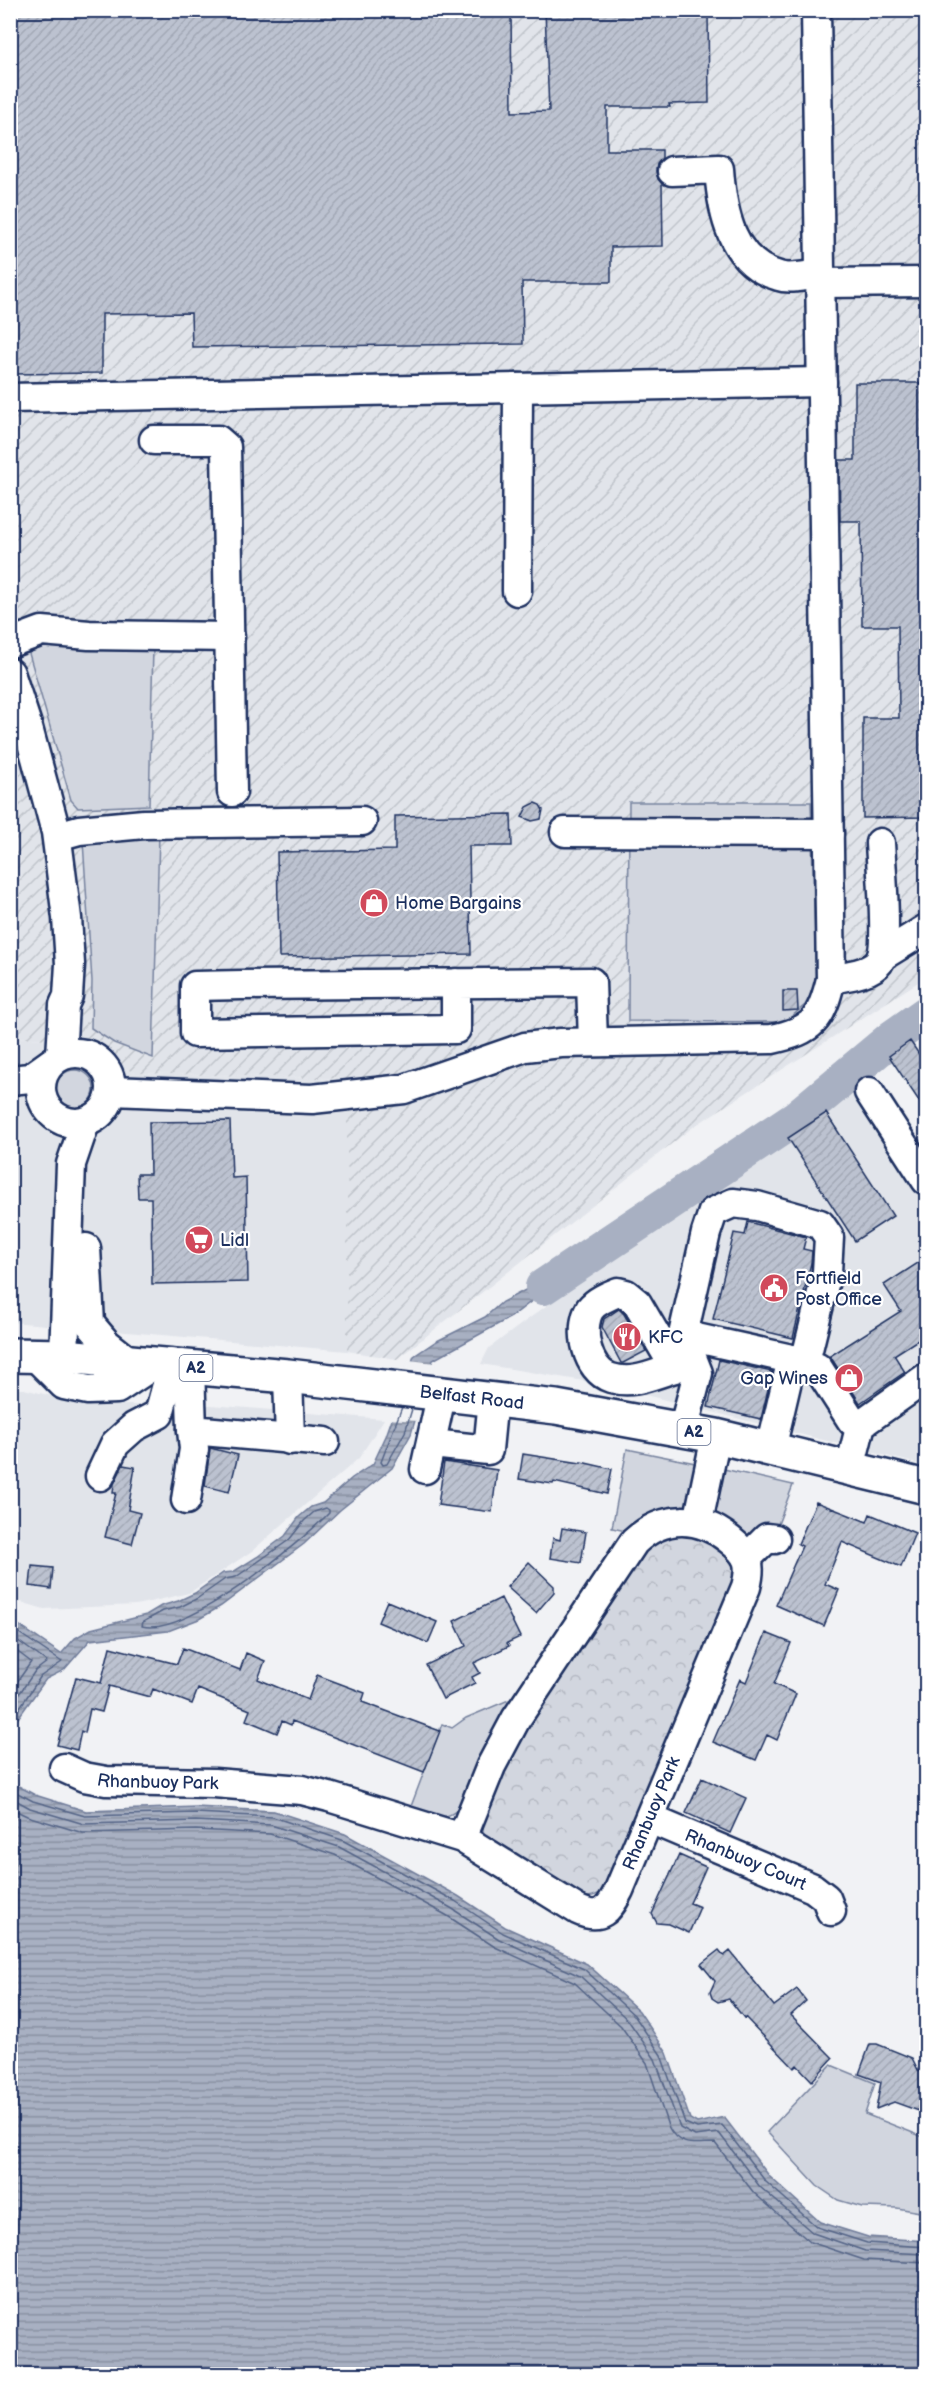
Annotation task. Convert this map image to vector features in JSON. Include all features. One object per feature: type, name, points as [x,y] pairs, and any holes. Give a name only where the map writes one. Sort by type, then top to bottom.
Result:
[{"type":"highway","name":"Belfast Road","points":[[36,1356],[162,1365],[382,1386],[439,1423],[493,1398],[587,1411],[716,1436],[927,1487]]},
{"type":"street","points":[[112,1091],[312,1100],[404,1089],[525,1047],[561,1043],[772,1038],[796,1034],[816,1021],[825,1004],[831,979],[816,10]]},
{"type":"street","points":[[672,171],[719,170],[721,198],[733,240],[741,252],[760,268],[781,277],[927,282]]},
{"type":"street","points":[[10,398],[822,382]]},
{"type":"street","points":[[517,591],[518,388]]},
{"type":"street","points":[[154,440],[218,440],[226,447],[232,792]]},
{"type":"street","points":[[10,643],[42,631],[90,635],[230,637]]},
{"type":"street","points":[[10,673],[28,728],[57,836],[67,918],[70,964],[69,996],[75,1009],[80,1036],[105,1068],[112,1091],[103,1111],[65,1117],[10,1093]]},
{"type":"street","points":[[57,836],[79,830],[144,824],[362,821]]},
{"type":"street","points":[[565,832],[829,833]]},
{"type":"street","points":[[831,979],[871,968],[879,962],[882,956],[884,934],[880,843]]},
{"type":"street","points":[[882,956],[927,929]]},
{"type":"street","points":[[456,983],[456,1029],[195,1033],[195,986],[456,983],[591,982],[593,1042]]},
{"type":"street","points":[[36,1356],[70,1176],[65,1117],[41,1096],[41,1084],[44,1073],[56,1060],[64,1005],[69,996]]},
{"type":"street","points":[[10,1080],[30,1078],[56,1060],[73,1053],[85,1054],[96,1059]]},
{"type":"street","points":[[869,1092],[927,1180]]},
{"type":"street","points":[[70,1176],[83,1207],[90,1324],[107,1344],[162,1365],[192,1430],[194,1449],[186,1500]]},
{"type":"street","points":[[684,1430],[686,1371],[683,1335],[713,1212],[733,1203],[767,1208],[820,1224],[829,1237],[828,1267],[818,1304],[771,1449]]},
{"type":"street","points":[[618,1292],[626,1294],[637,1303],[654,1333],[686,1371],[636,1380],[612,1379],[603,1375],[588,1355],[585,1327],[588,1313],[594,1305],[618,1292]]},
{"type":"street","points":[[683,1335],[799,1361],[818,1368],[852,1421],[861,1424]]},
{"type":"street","points":[[100,1476],[115,1444],[134,1427],[159,1414],[162,1365]]},
{"type":"street","points":[[288,1376],[290,1440]]},
{"type":"street","points":[[850,1468],[861,1424],[927,1378]]},
{"type":"street","points":[[439,1423],[488,1450],[493,1398]]},
{"type":"street","points":[[192,1430],[325,1442]]},
{"type":"street","points":[[698,1522],[716,1436]]},
{"type":"street","points":[[462,1838],[491,1766],[516,1719],[627,1551],[641,1536],[656,1527],[679,1521],[698,1522],[727,1537],[747,1558],[767,1538],[775,1539]]},
{"type":"street","name":"Rhanbuoy Park","points":[[64,1768],[84,1777],[106,1781],[214,1783],[302,1790],[462,1838],[579,1910],[595,1915],[604,1912],[616,1897],[650,1819],[747,1587],[750,1570],[747,1558]]},
{"type":"street","name":"Rhanbuoy Court","points":[[650,1819],[813,1888],[826,1898],[831,1911]]},
{"type":"shaded area","points":[[10,11],[926,11],[926,977],[693,1127],[397,1359],[347,1351],[347,1079],[135,1073],[64,1040],[11,1037]]},
{"type":"shaded area","points":[[10,1037],[64,1040],[135,1073],[348,1079],[347,1351],[11,1322]]},
{"type":"shaded area","points":[[851,1081],[926,1201],[926,1466],[602,1384],[481,1364],[489,1348]]},
{"type":"shaded area","points":[[10,1389],[24,1389],[88,1405],[210,1405],[384,1419],[359,1458],[252,1551],[189,1593],[136,1605],[44,1609],[11,1599]]},
{"type":"green space","points":[[48,640],[153,648],[149,805],[78,808],[71,800],[28,650]]},
{"type":"green space","points":[[629,802],[811,802],[816,984],[805,1005],[785,1022],[628,1021]]},
{"type":"green space","points":[[159,833],[153,1058],[114,1043],[91,1028],[92,981],[83,841]]},
{"type":"green space","points":[[75,1070],[89,1075],[94,1089],[89,1103],[75,1108],[61,1103],[56,1089],[61,1075]]},
{"type":"green space","points":[[627,1449],[695,1463],[698,1471],[689,1508],[630,1532],[612,1528]]},
{"type":"green space","points":[[724,1469],[793,1485],[775,1532],[755,1541],[723,1528],[713,1515]]},
{"type":"green space","points":[[674,1529],[719,1542],[740,1570],[606,1889],[592,1896],[578,1895],[488,1842],[483,1831],[482,1818],[503,1766],[639,1551]]},
{"type":"green space","points":[[511,1699],[491,1736],[459,1808],[448,1816],[442,1817],[429,1816],[410,1809],[442,1724],[452,1728],[466,1718]]},
{"type":"green space","points":[[831,2065],[875,2083],[865,2114],[926,2138],[926,2213],[897,2208],[862,2207],[838,2200],[817,2186],[767,2132]]},
{"type":"water","points":[[539,1283],[546,1290],[511,1317],[433,1360],[411,1434],[392,1468],[340,1510],[304,1544],[221,1606],[199,1619],[168,1631],[90,1640],[64,1670],[46,1679],[11,1728],[11,1620],[61,1654],[75,1638],[91,1629],[146,1615],[161,1606],[195,1593],[223,1573],[233,1572],[257,1557],[285,1536],[299,1517],[311,1507],[323,1503],[352,1478],[373,1464],[386,1436],[414,1356],[435,1342],[485,1317],[502,1302]]},
{"type":"water","points":[[11,1782],[35,1795],[86,1811],[196,1807],[274,1811],[345,1834],[458,1896],[505,1927],[587,1964],[639,2011],[667,2053],[690,2119],[697,2123],[724,2117],[770,2177],[820,2222],[868,2237],[926,2241],[926,2374],[11,2374]]},
{"type":"pier","points":[[409,1360],[435,1363],[418,1421],[389,1419]]},
{"type":"building","points":[[10,10],[511,10],[512,112],[549,111],[545,10],[708,10],[709,103],[669,104],[670,107],[607,107],[607,150],[662,150],[662,158],[657,164],[656,171],[662,184],[663,246],[611,247],[611,282],[522,282],[523,344],[192,347],[191,313],[102,314],[102,373],[10,374]]},
{"type":"building","points":[[855,383],[927,383],[927,817],[863,818],[863,718],[899,718],[898,626],[862,626],[861,521],[840,521],[839,460],[855,460]]},
{"type":"building","points":[[535,803],[543,810],[541,819],[532,821],[522,817],[527,807]]},
{"type":"building","name":"Home Bargains","points":[[511,814],[512,846],[469,846],[471,954],[279,957],[277,852],[395,850],[395,816]]},
{"type":"building","points":[[783,991],[797,991],[798,1010],[783,1011]]},
{"type":"building","points":[[910,1041],[927,1066],[927,1113],[889,1056]]},
{"type":"building","points":[[826,1113],[893,1216],[855,1241],[788,1138]]},
{"type":"building","name":"Lidl","points":[[230,1121],[232,1178],[246,1177],[248,1282],[152,1284],[151,1198],[138,1198],[137,1174],[150,1174],[149,1122]]},
{"type":"building","points":[[748,1222],[806,1237],[803,1249],[812,1251],[793,1338],[713,1319],[734,1233],[745,1235]]},
{"type":"building","points":[[921,1261],[927,1270],[927,1334],[894,1355],[905,1372],[860,1403],[830,1356],[901,1311],[884,1285]]},
{"type":"building","name":"KFC","points":[[619,1309],[646,1351],[623,1363],[602,1327],[604,1319]]},
{"type":"building","points":[[719,1360],[772,1372],[761,1419],[708,1407]]},
{"type":"building","points":[[210,1448],[238,1455],[229,1492],[205,1486]]},
{"type":"building","points":[[523,1454],[612,1469],[607,1494],[554,1482],[553,1484],[519,1479]]},
{"type":"building","points":[[444,1462],[497,1470],[492,1512],[438,1505]]},
{"type":"building","points":[[123,1465],[135,1467],[128,1510],[140,1513],[132,1544],[105,1537],[116,1493],[113,1493],[114,1484]]},
{"type":"building","points":[[816,1502],[867,1522],[870,1514],[915,1533],[901,1567],[842,1542],[825,1584],[839,1590],[824,1626],[776,1605],[802,1546],[798,1544]]},
{"type":"building","points":[[562,1528],[586,1532],[581,1563],[550,1558],[553,1538],[560,1540]]},
{"type":"building","points":[[529,1562],[554,1586],[554,1592],[536,1613],[507,1587]]},
{"type":"building","points":[[32,1566],[53,1568],[51,1589],[30,1586]]},
{"type":"building","points":[[501,1598],[520,1637],[507,1643],[509,1646],[474,1663],[480,1673],[472,1677],[475,1683],[443,1699],[426,1665],[466,1646],[454,1621]]},
{"type":"building","points":[[387,1601],[437,1622],[428,1643],[378,1622]]},
{"type":"building","points":[[766,1633],[791,1643],[774,1684],[796,1694],[777,1740],[767,1735],[756,1760],[713,1742],[740,1679],[746,1682]]},
{"type":"building","points":[[110,1647],[177,1664],[183,1648],[240,1670],[246,1653],[265,1661],[258,1679],[308,1700],[317,1675],[365,1693],[362,1702],[440,1731],[424,1772],[292,1721],[291,1725],[282,1721],[277,1733],[246,1720],[250,1710],[198,1689],[192,1704],[153,1689],[150,1697],[109,1686],[102,1712],[90,1709],[85,1733],[81,1731],[77,1750],[57,1745],[76,1677],[101,1683]]},
{"type":"building","points":[[702,1778],[746,1798],[730,1833],[686,1813]]},
{"type":"building","points":[[679,1855],[706,1867],[690,1903],[700,1907],[689,1933],[669,1924],[657,1923],[652,1914]]},
{"type":"building","points":[[719,1950],[724,1956],[730,1951],[774,2006],[797,1989],[806,2001],[791,2015],[833,2058],[812,2081],[797,2065],[794,2068],[744,2018],[729,1999],[718,2002],[712,1998],[710,1992],[715,1981],[701,1964]]},
{"type":"building","points":[[870,2044],[877,2044],[912,2058],[918,2070],[927,2073],[927,2114],[894,2102],[876,2109],[881,2082],[859,2074]]},
{"type":"waterway","points":[[543,1287],[796,1118],[892,1038],[926,1014]]},
{"type":"place","name":"Home Bargains","points":[[374,903]]},
{"type":"place","name":"Lidl","points":[[199,1240]]},
{"type":"place","name":"Fortfield Post Office","points":[[774,1288]]},
{"type":"place","name":"KFC","points":[[627,1337]]},
{"type":"place","name":"Gap Wines","points":[[849,1378]]}]
